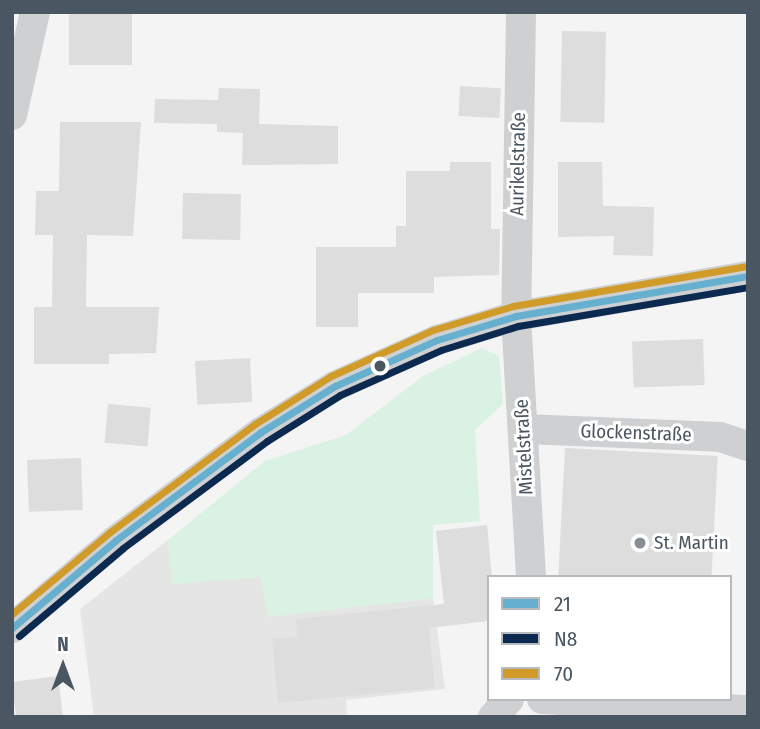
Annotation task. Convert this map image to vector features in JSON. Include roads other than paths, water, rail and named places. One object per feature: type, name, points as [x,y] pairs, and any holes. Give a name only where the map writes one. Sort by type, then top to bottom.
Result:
[{"type":"street","points":[[12,115],[35,12]]},
{"type":"street","name":"Aurikelstraße","points":[[516,317],[521,12]]},
{"type":"street","points":[[12,628],[127,532],[261,432],[335,386],[437,340],[516,317],[748,276]]},
{"type":"street","name":"Mistelstraße","points":[[516,317],[531,575]]},
{"type":"street","name":"Glockenstraße","points":[[524,429],[720,437],[748,446]]},
{"type":"street","points":[[493,717],[507,701]]},
{"type":"street","points":[[579,701],[748,710]]},
{"type":"place","name":"St. Martin","points":[[640,543]]}]
